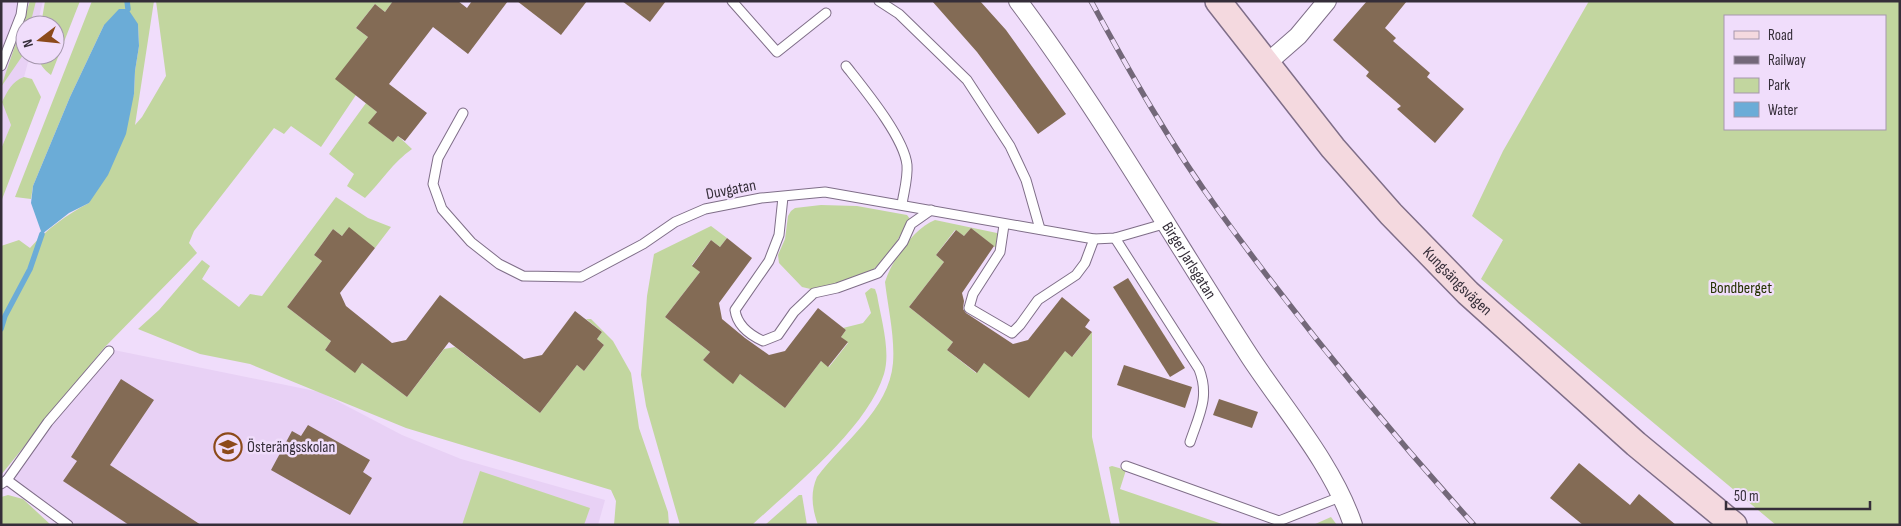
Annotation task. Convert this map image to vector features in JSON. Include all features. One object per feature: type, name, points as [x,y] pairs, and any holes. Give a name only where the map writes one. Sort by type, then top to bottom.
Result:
[{"type":"street","name":"Birger Jarlsgatan","points":[[1018,1],[1167,223],[1250,357],[1317,455],[1353,525]]},
{"type":"street","name":"Kungsängsvägen","points":[[1218,1],[1333,148],[1391,214],[1468,293],[1636,444],[1734,525]]},
{"type":"street","points":[[1266,64],[1298,36],[1327,1]]},
{"type":"lane","points":[[1,66],[21,15],[23,1]]},
{"type":"lane","points":[[732,1],[777,52],[826,13]]},
{"type":"lane","points":[[879,1],[899,14],[967,80],[1010,146],[1026,180],[1040,229]]},
{"type":"lane","points":[[846,66],[886,120],[904,152],[907,178],[902,204]]},
{"type":"lane","name":"Duvgatan","points":[[463,113],[438,158],[433,184],[442,208],[472,242],[499,264],[523,276],[580,278],[643,244],[675,222],[705,209],[761,198],[825,192],[902,204],[1004,225],[1040,229],[1094,239],[1115,238],[1167,223]]},
{"type":"lane","points":[[783,197],[779,235],[769,261],[735,310],[736,319],[752,336],[763,341],[778,335],[794,312],[814,293],[837,288],[878,273],[903,242],[912,224],[931,210]]},
{"type":"lane","points":[[1004,225],[1000,252],[973,294],[970,308],[1012,332],[1020,325],[1038,300],[1076,275],[1085,263],[1094,239]]},
{"type":"lane","points":[[1115,238],[1199,369],[1204,383],[1205,394],[1190,442]]},
{"type":"lane","points":[[68,525],[4,482],[48,422],[109,351]]},
{"type":"lane","points":[[1126,466],[1279,521],[1340,497]]},
{"type":"shaded area","points":[[1,1],[43,1],[40,15],[15,15],[15,65],[27,65],[11,125],[1,149]]},
{"type":"shaded area","name":"Österängsskolan","points":[[104,348],[320,392],[402,435],[461,459],[605,500],[598,525],[63,525],[5,473]]},
{"type":"green space","points":[[30,1],[36,1],[32,15],[25,15]]},
{"type":"green space","points":[[45,1],[80,1],[65,39],[65,15],[43,15]]},
{"type":"green space","points":[[92,1],[154,1],[135,125],[142,117],[166,76],[156,1],[393,1],[385,12],[375,4],[356,28],[368,37],[336,79],[356,95],[321,147],[291,126],[284,134],[274,128],[194,231],[189,243],[197,253],[104,348],[1,475],[1,246],[19,240],[30,248],[57,223],[89,203],[134,94],[139,46],[138,24],[104,25],[70,97],[33,186],[31,199],[15,197]]},
{"type":"green space","name":"Bondberget","points":[[1589,1],[1900,1],[1900,525],[1776,525],[1481,279],[1503,240],[1472,216],[1503,151]]},
{"type":"green space","points":[[15,45],[16,65],[1,87]]},
{"type":"green space","points":[[41,65],[55,65],[51,75]]},
{"type":"green space","points":[[24,77],[32,79],[41,97],[1,202],[1,149],[11,125],[2,102],[13,84]]},
{"type":"green space","points":[[366,103],[377,112],[369,123],[393,142],[398,136],[412,149],[393,166],[365,198],[347,186],[354,174],[329,154]]},
{"type":"green space","points":[[336,197],[368,218],[391,227],[375,248],[349,228],[342,236],[333,229],[314,255],[322,261],[287,307],[331,341],[325,350],[355,372],[362,363],[407,397],[444,349],[455,347],[540,413],[577,365],[584,371],[604,345],[597,339],[602,332],[586,319],[591,319],[613,341],[631,373],[639,428],[668,512],[669,525],[614,525],[616,501],[611,490],[406,428],[250,364],[200,354],[138,329],[159,310],[202,260],[210,266],[202,279],[239,307],[250,294],[262,296]]},
{"type":"green space","points":[[821,205],[857,206],[907,215],[910,219],[891,251],[871,272],[815,290],[802,287],[779,263],[778,255],[785,239],[788,216],[791,211],[795,208]]},
{"type":"green space","points":[[935,220],[997,233],[1000,235],[1000,244],[996,248],[971,228],[964,236],[955,230],[936,255],[944,262],[909,307],[953,342],[947,350],[976,373],[984,363],[1065,351],[1073,356],[1092,332],[1092,437],[1111,525],[818,525],[813,501],[813,489],[817,477],[874,410],[890,380],[893,353],[885,282],[888,273],[898,255],[911,238],[927,224]]},
{"type":"green space","points":[[711,226],[727,238],[720,247],[711,240],[692,265],[700,272],[665,317],[710,352],[703,360],[733,383],[740,374],[785,408],[821,361],[829,367],[848,343],[841,337],[846,330],[843,328],[863,323],[871,313],[865,293],[871,288],[875,289],[877,295],[885,335],[886,365],[884,374],[875,395],[862,415],[827,456],[752,525],[680,525],[646,406],[641,375],[647,296],[654,254]]},
{"type":"green space","points":[[1112,466],[1126,470],[1120,489],[1225,525],[1120,525],[1109,467]]},
{"type":"green space","points":[[480,471],[590,508],[584,525],[462,525]]},
{"type":"green space","points":[[8,495],[23,499],[51,525],[1,525],[1,497]]},
{"type":"green space","points":[[799,495],[802,495],[807,525],[765,525]]},
{"type":"green space","points":[[1331,517],[1337,525],[1313,525]]},
{"type":"water","points":[[119,9],[128,9],[138,24],[139,46],[134,94],[126,134],[108,175],[89,203],[69,213],[42,234],[31,203],[33,186],[70,97],[104,25]]},
{"type":"building","points":[[393,1],[458,1],[467,8],[472,1],[508,1],[468,54],[433,27],[389,84],[427,113],[405,141],[398,136],[393,142],[368,123],[377,112],[335,79],[368,37],[356,28],[375,4],[385,12]]},
{"type":"building","points":[[517,1],[587,1],[561,35]]},
{"type":"building","points":[[622,1],[666,1],[650,22]]},
{"type":"building","points":[[932,1],[980,1],[1006,30],[1066,114],[1038,134],[977,52]]},
{"type":"building","points":[[1367,1],[1407,1],[1385,28],[1396,38],[1393,41],[1430,73],[1427,77],[1464,109],[1435,143],[1397,109],[1401,106],[1366,76],[1369,72],[1333,40]]},
{"type":"building","points":[[349,227],[375,248],[340,293],[346,306],[392,343],[406,340],[440,295],[524,359],[542,355],[575,311],[602,332],[597,339],[604,345],[584,371],[577,365],[540,413],[449,342],[407,397],[362,363],[355,373],[325,350],[331,341],[287,307],[322,261],[314,255],[333,229],[342,236]]},
{"type":"building","points":[[971,228],[994,246],[962,293],[963,309],[966,313],[1013,344],[1028,340],[1062,297],[1090,320],[1085,327],[1092,332],[1072,357],[1065,351],[1029,398],[984,363],[977,373],[947,350],[953,342],[909,307],[944,262],[936,255],[956,230],[964,236]]},
{"type":"building","points":[[727,238],[752,258],[719,303],[722,319],[745,338],[769,355],[785,351],[818,308],[846,330],[841,337],[848,342],[828,367],[821,361],[785,408],[740,374],[733,384],[703,360],[710,352],[665,317],[700,272],[692,266],[711,240],[720,247]]},
{"type":"building","points":[[1128,278],[1185,368],[1170,377],[1113,287]]},
{"type":"building","points":[[1124,365],[1192,387],[1185,408],[1117,385]]},
{"type":"building","points":[[121,379],[154,400],[110,465],[201,525],[129,525],[63,481],[77,461],[71,457]]},
{"type":"building","points":[[1219,399],[1258,412],[1252,428],[1213,415]]},
{"type":"building","points":[[308,425],[370,460],[363,472],[372,478],[350,515],[271,470],[292,431],[301,436]]},
{"type":"building","points":[[1579,463],[1630,505],[1639,494],[1676,525],[1583,525],[1550,498]]},
{"type":"waterway","points":[[127,1],[128,9]]},
{"type":"waterway","points":[[1,329],[5,316],[30,269],[42,234]]},
{"type":"railway","points":[[1091,1],[1152,108],[1184,160],[1219,211],[1342,371],[1474,525]]},
{"type":"place","name":"Österängsskolan","points":[[228,447]]}]
